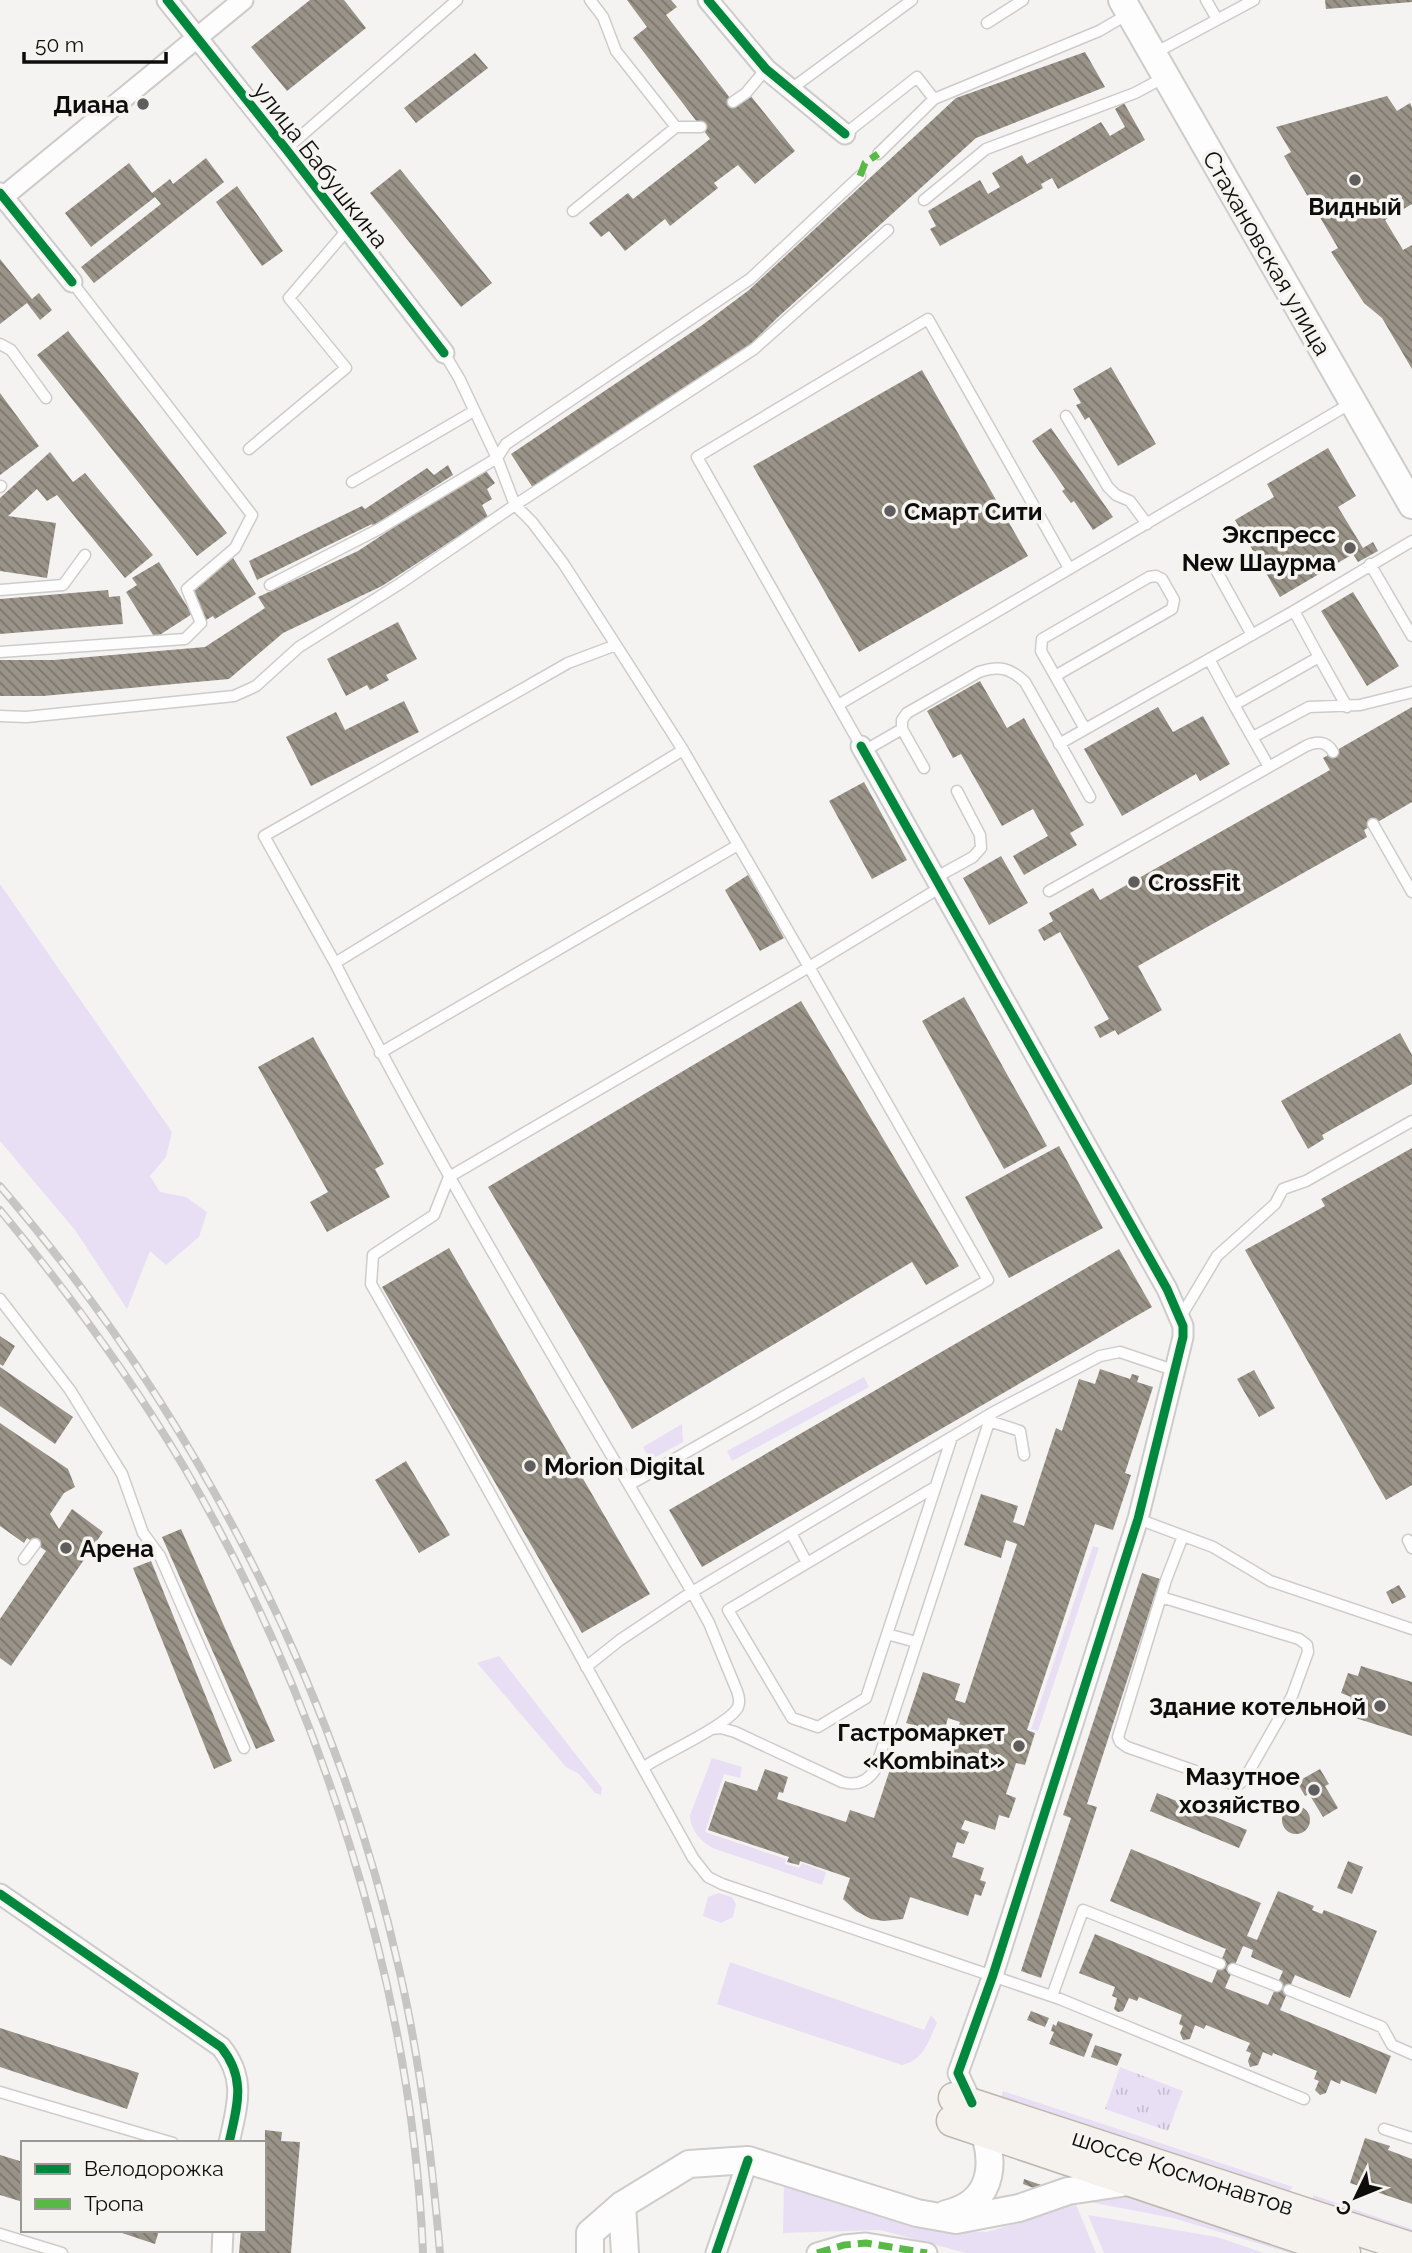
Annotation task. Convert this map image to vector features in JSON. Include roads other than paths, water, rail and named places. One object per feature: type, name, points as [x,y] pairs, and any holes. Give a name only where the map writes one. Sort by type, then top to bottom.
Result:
[{"type":"main road","name":"Стахановская улица","points":[[1126,7],[1412,505]]},
{"type":"main road","name":"шоссе Космонавтов","points":[[960,2107],[985,2132],[1345,2253]]},
{"type":"main road","name":"шоссе Космонавтов","points":[[960,2107],[1412,2248]]},
{"type":"main road","points":[[931,2216],[949,2214],[967,2207],[981,2194],[990,2172],[990,2151],[985,2132]]},
{"type":"main road","points":[[590,2243],[622,2205],[689,2164],[748,2160],[931,2216],[956,2220],[1019,2208],[1068,2191],[1128,2182]]},
{"type":"main road","points":[[622,2205],[625,2253]]},
{"type":"street","name":"улица Бабушкина","points":[[167,0],[444,353]]},
{"type":"street","points":[[72,282],[1,195],[243,0]]},
{"type":"street","points":[[708,0],[766,69],[845,134]]},
{"type":"street","points":[[862,749],[1167,1289],[1180,1319],[1183,1337],[1138,1519],[993,1976],[958,2073],[960,2107]]},
{"type":"street","points":[[0,1894],[221,2047],[235,2067],[239,2087],[229,2141]]},
{"type":"street","points":[[716,2253],[748,2160]]},
{"type":"street","points":[[222,2253],[223,2232]]},
{"type":"street","points":[[817,2253],[844,2245],[866,2243],[927,2253]]},
{"type":"lane","points":[[286,149],[457,0]]},
{"type":"lane","points":[[590,0],[603,17],[616,51],[676,127]]},
{"type":"lane","points":[[791,89],[912,0]]},
{"type":"lane","points":[[987,23],[1023,0]]},
{"type":"lane","points":[[1206,0],[1216,19]]},
{"type":"lane","points":[[1153,54],[1254,0]]},
{"type":"lane","points":[[878,154],[934,99],[1099,31],[1126,7]]},
{"type":"lane","points":[[733,102],[746,93],[766,69]]},
{"type":"lane","points":[[845,134],[917,77],[934,99]]},
{"type":"lane","points":[[924,200],[985,149],[1135,93],[1166,77]]},
{"type":"lane","points":[[573,211],[676,127],[701,127]]},
{"type":"lane","points":[[270,585],[379,529],[497,458],[506,443],[750,279],[860,176]]},
{"type":"lane","points":[[249,449],[346,368],[289,299],[348,229]]},
{"type":"lane","points":[[0,716],[26,717],[234,696],[256,686],[299,647],[401,583],[754,349],[888,230]]},
{"type":"lane","points":[[0,652],[185,639],[201,623],[187,589],[235,548],[252,515],[72,282]]},
{"type":"lane","points":[[902,729],[862,749],[697,457],[928,319],[1069,568]]},
{"type":"lane","points":[[0,344],[10,350],[46,398]]},
{"type":"lane","points":[[444,353],[459,378],[497,458],[515,505],[532,522],[563,563],[682,750],[988,1280],[629,1485]]},
{"type":"lane","points":[[838,705],[1353,402]]},
{"type":"lane","points":[[352,482],[474,411]]},
{"type":"lane","points":[[1066,416],[1108,487],[1116,495],[1130,501],[1147,524]]},
{"type":"lane","points":[[1059,744],[1412,541]]},
{"type":"lane","points":[[0,590],[63,585],[85,555]]},
{"type":"lane","points":[[1370,564],[1412,636]]},
{"type":"lane","points":[[1215,568],[1252,635]]},
{"type":"lane","points":[[1055,676],[1172,609],[1174,600],[1162,579],[1149,577],[1045,636],[1041,642],[1041,651],[1055,676],[1085,729]]},
{"type":"lane","points":[[1294,611],[1347,706]]},
{"type":"lane","points":[[616,645],[568,663],[264,835],[449,1177],[709,1623],[740,1700],[738,1707],[733,1714],[711,1729],[644,1767]]},
{"type":"lane","points":[[1234,705],[1319,657]]},
{"type":"lane","points":[[1209,659],[1269,767]]},
{"type":"lane","points":[[924,768],[902,729],[902,720],[907,713],[979,672],[992,667],[1004,668],[1015,673],[1024,682],[1090,797]]},
{"type":"lane","points":[[1253,737],[1309,707],[1347,706],[1412,692]]},
{"type":"lane","points":[[1049,891],[1312,743],[1326,745],[1333,752]]},
{"type":"lane","points":[[335,963],[682,750]]},
{"type":"lane","points":[[957,791],[980,835],[981,848],[973,858],[809,967],[449,1177],[434,1215],[373,1255],[371,1284],[697,1865],[715,1881],[1052,1996],[1304,2099]]},
{"type":"lane","points":[[1373,824],[1412,892]]},
{"type":"lane","points":[[380,1053],[738,845]]},
{"type":"lane","points":[[1180,1319],[1217,1256],[1275,1204],[1283,1189],[1306,1181],[1412,1121]]},
{"type":"lane","points":[[0,1298],[70,1390],[122,1474],[143,1533],[160,1556],[244,1748]]},
{"type":"lane","points":[[586,1667],[620,1640],[692,1592],[952,1437],[1100,1356],[1114,1352],[1176,1371]]},
{"type":"lane","points":[[991,1417],[1020,1431],[1024,1455]]},
{"type":"lane","points":[[711,1729],[721,1728],[735,1732],[842,1782],[855,1784],[866,1780],[875,1770],[991,1417]]},
{"type":"lane","points":[[935,1487],[728,1610],[792,1718],[818,1727],[866,1698],[952,1437]]},
{"type":"lane","points":[[1138,1519],[1225,1553],[1270,1581],[1412,1629]]},
{"type":"lane","points":[[791,1533],[807,1563]]},
{"type":"lane","points":[[1161,1597],[1300,1639],[1307,1645],[1308,1652],[1292,1696],[1244,1780],[1239,1784],[1231,1784],[1127,1747],[1118,1737],[1161,1597],[1184,1536]]},
{"type":"lane","points":[[24,1559],[35,1544]]},
{"type":"lane","points":[[887,1634],[916,1642]]},
{"type":"lane","points":[[1052,1996],[1083,1910],[1220,1964]]},
{"type":"lane","points":[[1233,1969],[1277,1986]]},
{"type":"lane","points":[[1289,1990],[1382,2027],[1392,2045],[1412,2054]]},
{"type":"lane","points":[[0,2092],[166,2141]]},
{"type":"lane","points":[[1384,2129],[1412,2138]]},
{"type":"lane","points":[[0,2234],[61,2253]]},
{"type":"railway","points":[[0,1186],[70,1272],[134,1363],[194,1457],[248,1555],[296,1656],[338,1760],[372,1865],[400,1973],[425,2112],[440,2253]]},
{"type":"railway","points":[[0,1210],[97,1335],[163,1433],[233,1556],[277,1649],[316,1746],[350,1846],[378,1948],[400,2050],[415,2152],[423,2253]]},
{"type":"place","name":"Диана","points":[[143,104]]},
{"type":"place","name":"Видный","points":[[1355,180]]},
{"type":"place","name":"Смарт Сити","points":[[890,511]]},
{"type":"place","name":"Экспресс New Шаурма","points":[[1350,548]]},
{"type":"place","name":"CrossFit","points":[[1134,882]]},
{"type":"place","name":"Morion Digital","points":[[530,1466]]},
{"type":"place","name":"Арена","points":[[66,1548]]},
{"type":"place","name":"Здание котельной","points":[[1380,1706]]},
{"type":"place","name":"Гастромаркет «Kombinat»","points":[[1019,1746]]},
{"type":"place","name":"Мазутное хозяйство","points":[[1314,1790]]}]
